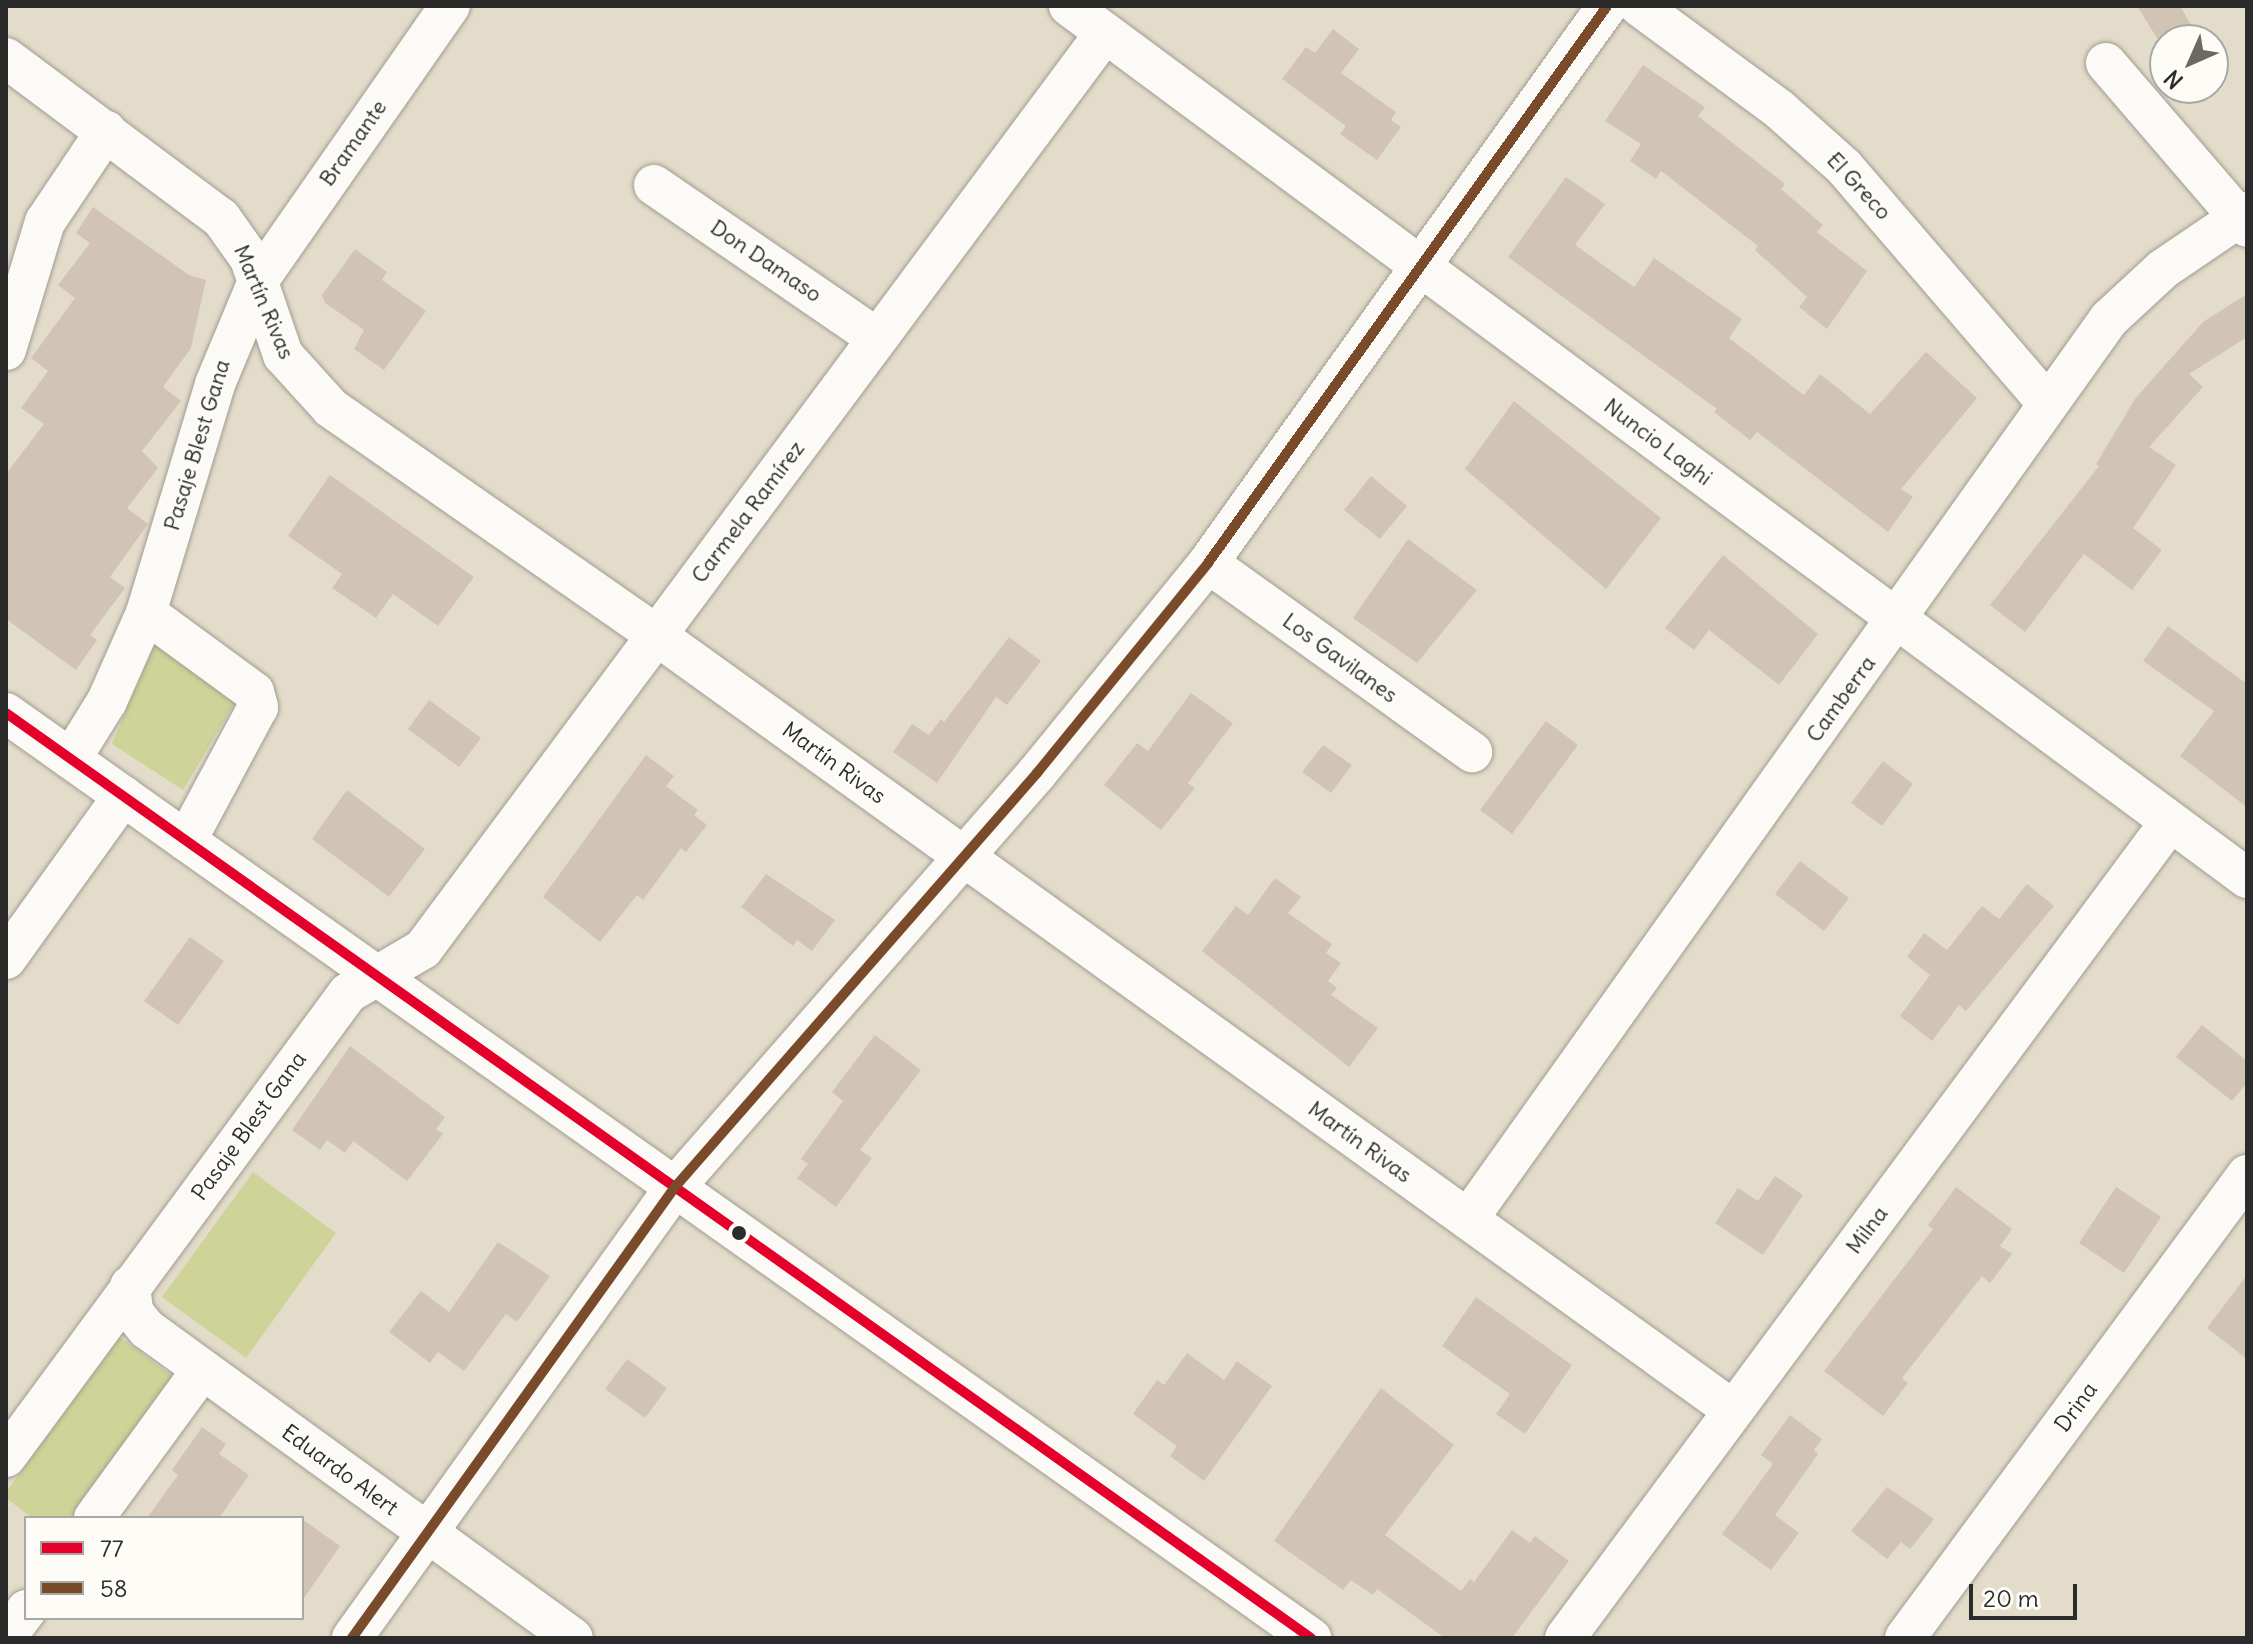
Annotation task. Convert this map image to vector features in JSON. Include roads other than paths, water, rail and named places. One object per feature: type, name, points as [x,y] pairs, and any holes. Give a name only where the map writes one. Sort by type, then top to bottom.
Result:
[{"type":"street","name":"Bramante","points":[[258,281],[450,6]]},
{"type":"street","name":"Nuncio Laghi","points":[[1069,6],[2170,822],[2246,874]]},
{"type":"street","points":[[352,1638],[675,1187],[1109,688],[1208,563],[1607,6]]},
{"type":"street","name":"El Greco","points":[[1639,6],[1779,109],[1835,158],[2046,402]]},
{"type":"street","name":"Carmela Ramírez","points":[[378,976],[423,949],[1105,33]]},
{"type":"street","name":"Martín Rivas","points":[[6,58],[221,218],[239,239],[258,281],[283,355],[312,392],[656,635],[1733,1410]]},
{"type":"street","points":[[2106,63],[2244,219]]},
{"type":"street","points":[[6,350],[45,222],[106,131]]},
{"type":"street","name":"Don Damaso","points":[[654,185],[877,338]]},
{"type":"street","name":"Camberra","points":[[1468,1219],[1898,620],[2046,402],[2134,293],[2244,219]]},
{"type":"street","name":"Pasaje Blest Gana","points":[[71,759],[107,701],[146,613],[215,384],[258,281]]},
{"type":"street","name":"Los Gavilanes","points":[[1208,563],[1472,752]]},
{"type":"street","points":[[146,613],[254,692],[258,707],[186,841]]},
{"type":"street","points":[[6,713],[1311,1638]]},
{"type":"street","points":[[6,959],[123,796]]},
{"type":"street","name":"Milna","points":[[1565,1638],[2170,822]]},
{"type":"street","name":"Pasaje Blest Gana","points":[[6,1457],[348,993],[378,976]]},
{"type":"street","name":"Drina","points":[[1905,1638],[2247,1175]]},
{"type":"street","name":"Eduardo Alert","points":[[130,1286],[133,1312],[202,1370],[573,1638]]},
{"type":"street","points":[[95,1516],[202,1370]]},
{"type":"street","points":[[6,1637],[24,1613]]}]
